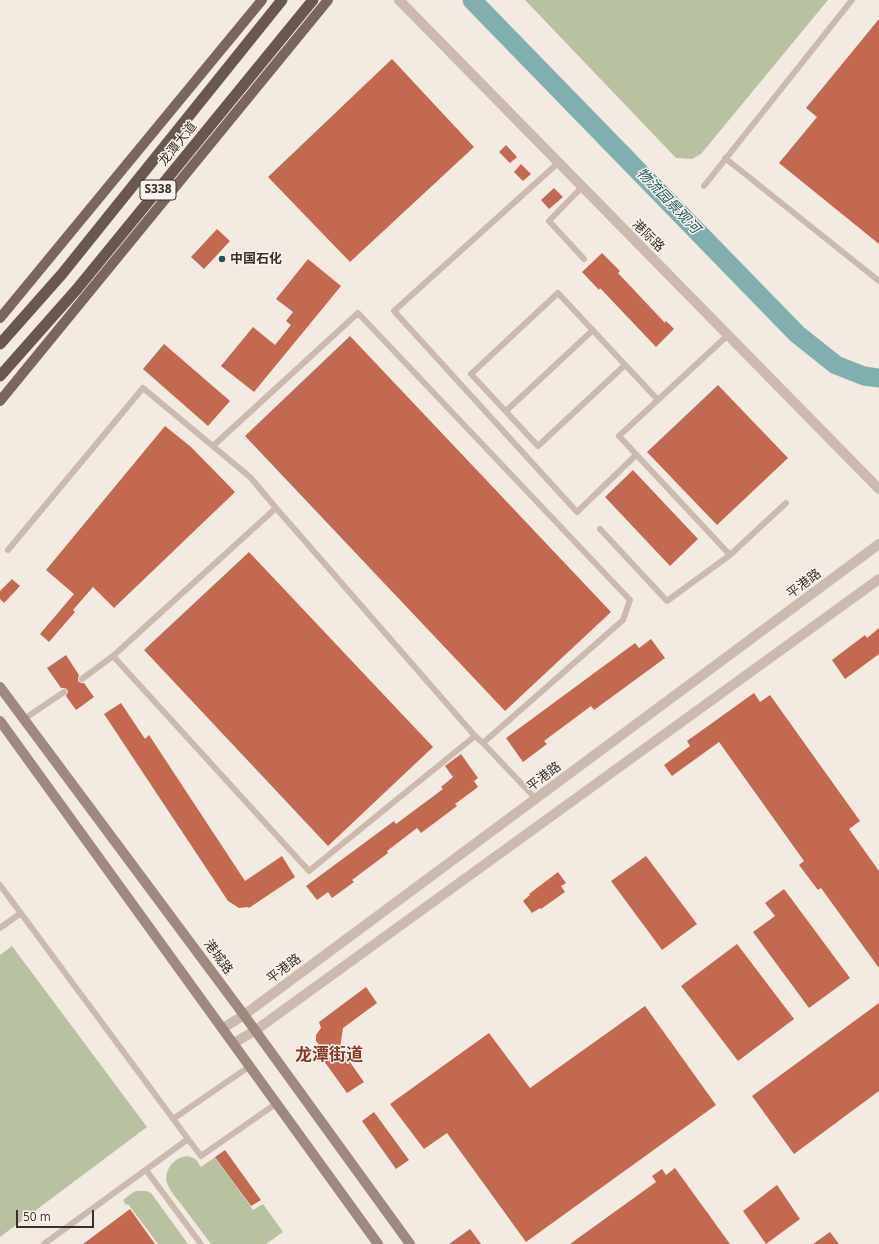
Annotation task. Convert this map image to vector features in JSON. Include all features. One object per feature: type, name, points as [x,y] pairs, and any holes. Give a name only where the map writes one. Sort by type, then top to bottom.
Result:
[{"type":"highway","name":"龙潭大道","points":[[0,344],[62,274],[282,0]]},
{"type":"highway","name":"龙潭大道","points":[[0,376],[77,289],[313,0]]},
{"type":"main road","points":[[0,318],[262,0]]},
{"type":"main road","points":[[0,401],[328,0]]},
{"type":"main road","name":"港城路","points":[[0,688],[256,1030],[410,1244]]},
{"type":"main road","points":[[0,721],[378,1244]]},
{"type":"street","name":"港际路","points":[[399,0],[879,489]]},
{"type":"street","name":"平港路","points":[[223,1028],[244,1015],[879,544]]},
{"type":"street","points":[[234,1044],[256,1030],[879,579]]},
{"type":"lane","points":[[704,186],[852,0]]},
{"type":"lane","points":[[725,158],[879,281]]},
{"type":"lane","points":[[558,163],[394,311],[577,512],[636,455]]},
{"type":"lane","points":[[582,187],[549,221],[584,259]]},
{"type":"lane","points":[[625,365],[538,446],[471,374],[558,293],[658,400]]},
{"type":"lane","points":[[213,446],[358,312],[630,600],[623,620],[483,743]]},
{"type":"lane","points":[[506,411],[593,330]]},
{"type":"lane","points":[[728,335],[619,436],[730,555]]},
{"type":"lane","points":[[8,550],[143,388],[250,477],[475,736],[536,799]]},
{"type":"lane","points":[[600,529],[667,601],[730,555],[786,503]]},
{"type":"lane","points":[[82,679],[113,656],[276,508]]},
{"type":"lane","points":[[113,656],[309,871],[475,736]]},
{"type":"lane","points":[[24,719],[64,692]]},
{"type":"lane","points":[[0,885],[201,1156],[277,1103]]},
{"type":"lane","points":[[0,928],[21,913]]},
{"type":"lane","points":[[173,1119],[250,1066]]},
{"type":"lane","points":[[44,1244],[188,1139]]},
{"type":"lane","points":[[146,1170],[201,1244]]},
{"type":"green space","points":[[525,0],[828,0],[701,154],[692,159],[676,158]]},
{"type":"green space","points":[[12,946],[147,1127],[0,1237],[0,955]]},
{"type":"green space","points":[[190,1157],[196,1160],[201,1167],[215,1157],[253,1210],[263,1204],[283,1232],[266,1244],[211,1244],[171,1192],[166,1178],[170,1167],[179,1159]]},
{"type":"green space","points":[[136,1191],[146,1191],[151,1193],[188,1244],[158,1244],[128,1204],[126,1205],[123,1200]]},
{"type":"building","points":[[879,19],[879,244],[779,163],[817,117],[806,108]]},
{"type":"building","points":[[392,59],[474,147],[350,262],[268,177]]},
{"type":"building","points":[[506,145],[517,157],[510,163],[499,152]]},
{"type":"building","points":[[521,164],[531,174],[523,181],[514,172]]},
{"type":"building","points":[[554,188],[563,197],[549,209],[541,200]]},
{"type":"building","points":[[217,229],[230,241],[204,269],[191,257]]},
{"type":"building","points":[[602,253],[620,271],[618,273],[665,323],[666,321],[674,329],[656,347],[600,288],[599,290],[582,272]]},
{"type":"building","points":[[308,259],[341,286],[254,392],[221,366],[253,327],[275,345],[291,325],[286,321],[293,312],[276,299]]},
{"type":"building","points":[[350,336],[611,612],[505,711],[245,436]]},
{"type":"building","points":[[164,344],[230,401],[208,426],[143,369]]},
{"type":"building","points":[[718,385],[788,458],[717,525],[647,452]]},
{"type":"building","points":[[165,426],[191,447],[235,492],[114,608],[93,587],[73,610],[75,612],[49,642],[40,634],[74,594],[46,570]]},
{"type":"building","points":[[633,470],[698,539],[670,566],[605,497]]},
{"type":"building","points":[[249,552],[433,747],[328,846],[144,650]]},
{"type":"building","points":[[12,579],[20,586],[4,603],[0,599],[0,591]]},
{"type":"building","points":[[879,628],[879,654],[845,679],[832,660],[865,635],[867,638]]},
{"type":"building","points":[[651,639],[665,658],[594,710],[591,706],[544,741],[547,744],[523,762],[506,738],[635,643],[639,648]]},
{"type":"building","points":[[66,655],[79,675],[78,681],[84,683],[94,697],[76,710],[66,696],[68,692],[67,689],[61,688],[47,668]]},
{"type":"building","points":[[754,693],[760,702],[770,695],[860,821],[849,829],[879,871],[879,968],[821,888],[818,890],[799,865],[804,861],[719,742],[672,776],[664,765],[690,746],[687,741]]},
{"type":"building","points":[[121,703],[145,739],[149,735],[245,881],[282,856],[295,877],[249,908],[239,908],[228,901],[104,714]]},
{"type":"building","points":[[461,754],[478,778],[474,781],[478,787],[455,804],[457,806],[421,833],[417,828],[387,851],[388,853],[352,880],[354,882],[332,898],[328,892],[317,900],[306,886],[394,821],[396,824],[443,789],[441,787],[453,777],[445,766]]},
{"type":"building","points":[[646,856],[697,924],[662,950],[611,881]]},
{"type":"building","points":[[558,872],[566,883],[561,886],[565,892],[541,909],[540,908],[532,913],[523,901],[530,895],[529,894]]},
{"type":"building","points":[[784,889],[850,978],[809,1008],[753,932],[775,916],[765,903]]},
{"type":"building","points":[[737,944],[794,1019],[738,1061],[681,986]]},
{"type":"building","points":[[366,987],[377,1003],[343,1028],[340,1048],[364,1082],[347,1093],[316,1050],[320,1046],[316,1041],[316,1035],[321,1028],[319,1022]]},
{"type":"building","points":[[879,1003],[879,1091],[794,1154],[752,1096]]},
{"type":"building","points":[[645,1006],[716,1105],[526,1242],[447,1133],[424,1149],[390,1104],[489,1033],[530,1088]]},
{"type":"building","points":[[374,1112],[409,1160],[396,1169],[362,1121]]},
{"type":"building","points":[[225,1150],[261,1200],[251,1206],[215,1157]]},
{"type":"building","points":[[675,1168],[730,1244],[570,1244],[656,1182],[652,1176],[662,1169],[666,1175]]},
{"type":"building","points":[[777,1185],[800,1219],[766,1244],[743,1211]]},
{"type":"building","points":[[130,1209],[155,1244],[83,1244]]},
{"type":"building","points":[[470,1229],[481,1244],[449,1244]]},
{"type":"building","points":[[830,1232],[839,1244],[813,1244]]},
{"type":"waterway","name":"物流园景观河","points":[[472,0],[797,334],[836,365],[864,376],[879,378]]},
{"type":"place","name":"中国石化","points":[[222,259]]},
{"type":"district","name":"龙潭街道","points":[[329,1055]]}]
